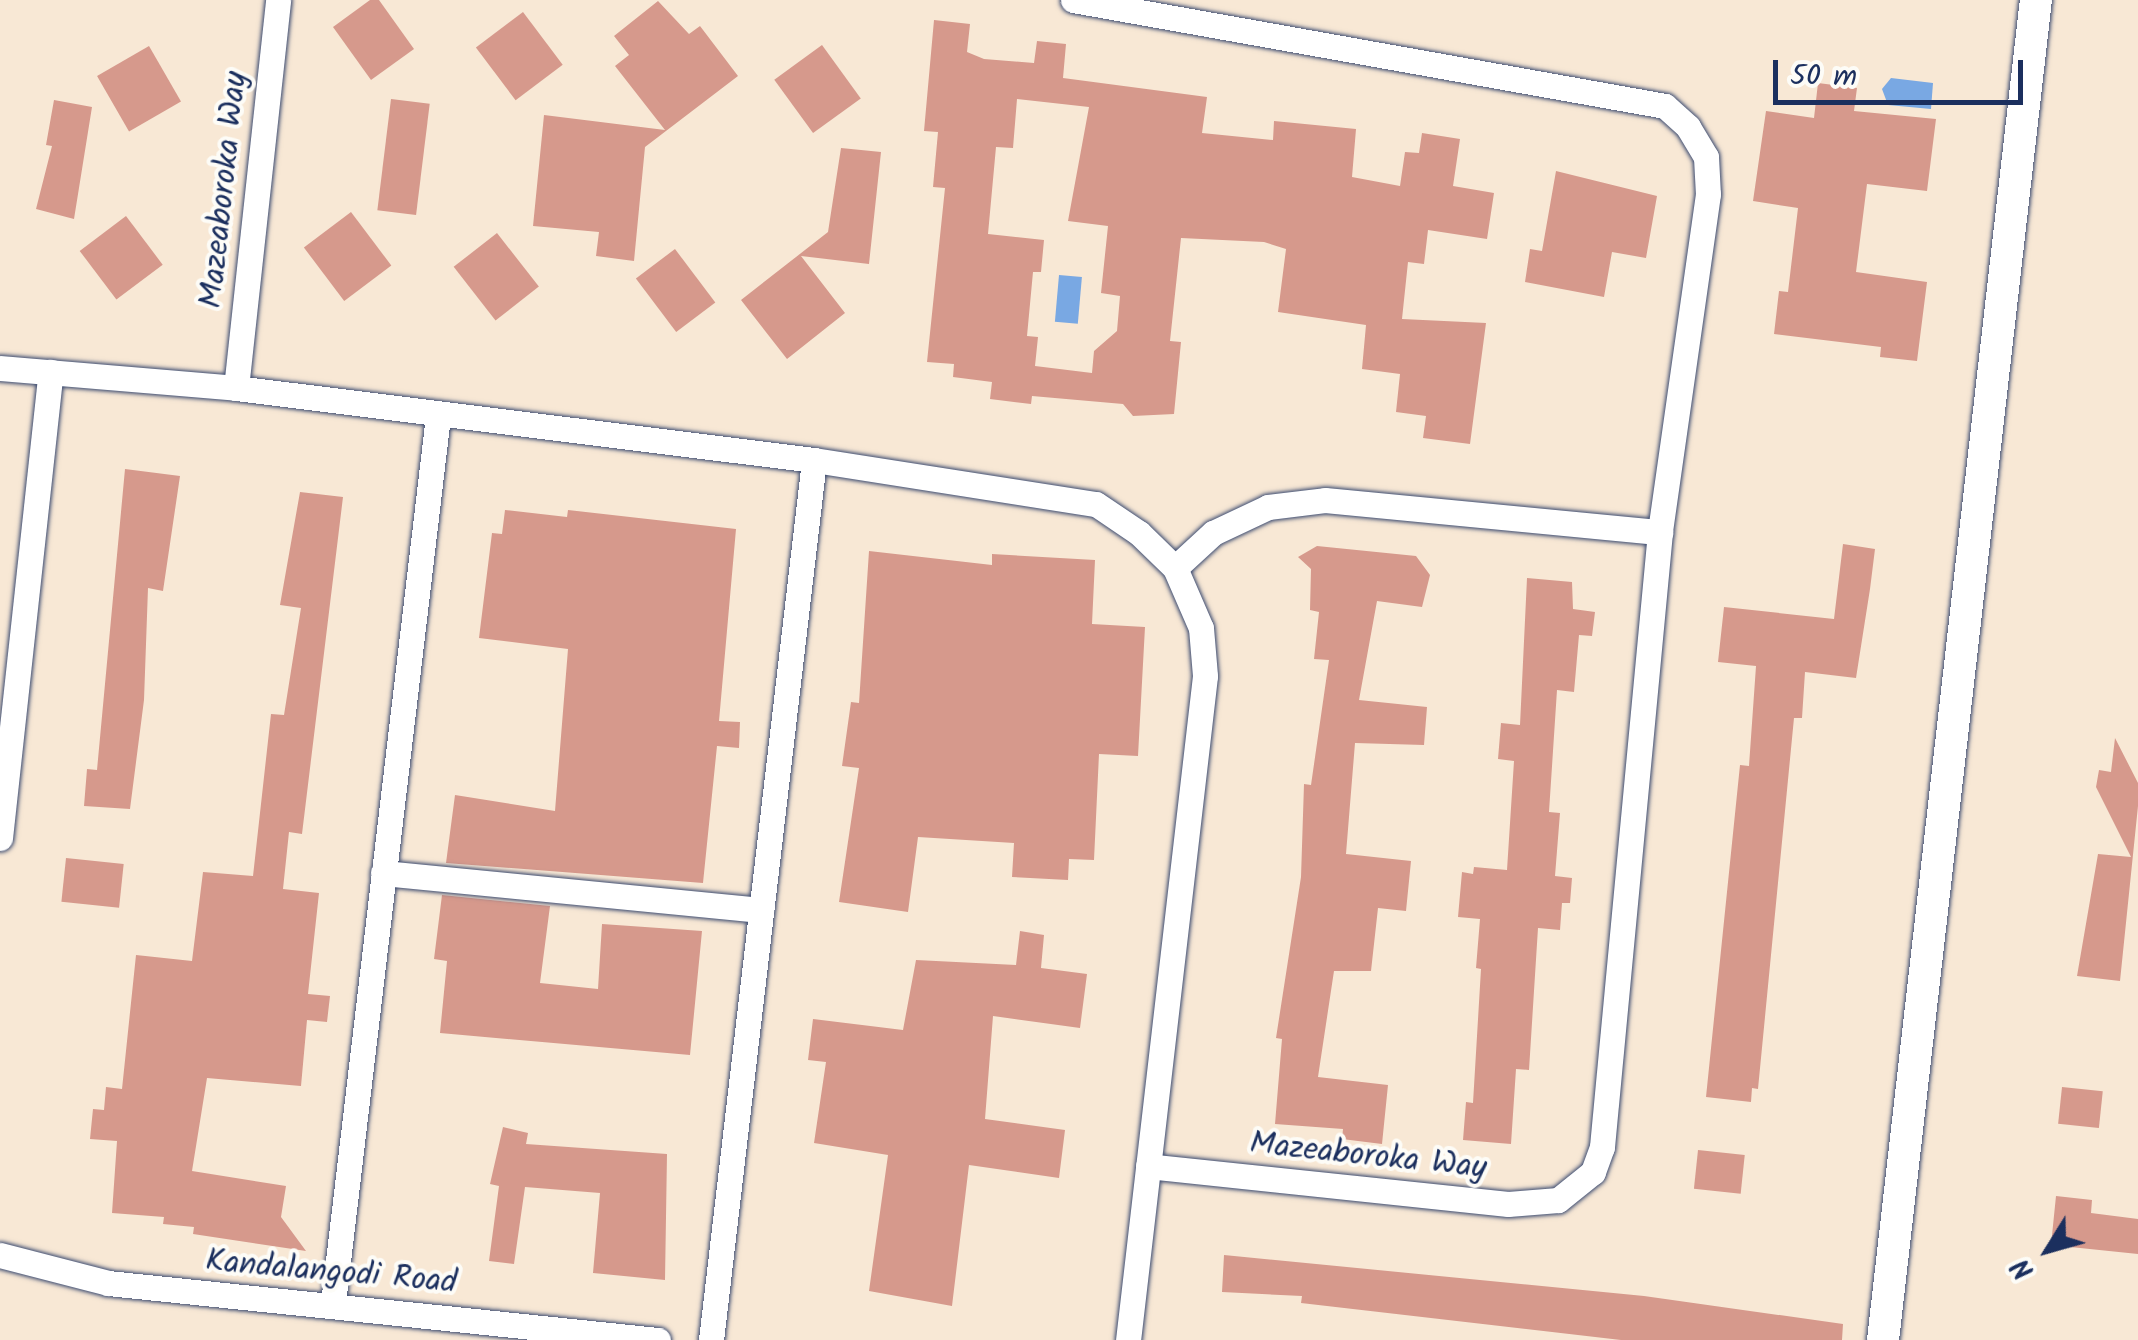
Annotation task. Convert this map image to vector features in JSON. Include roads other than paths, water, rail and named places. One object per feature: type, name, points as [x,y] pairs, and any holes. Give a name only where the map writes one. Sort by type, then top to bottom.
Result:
[{"type":"street","name":"Mazeaboroka Way","points":[[236,388],[278,0]]},
{"type":"street","points":[[1073,0],[1665,106],[1688,126],[1706,157],[1708,194],[1660,532],[1325,500],[1268,507],[1213,534],[1175,568]]},
{"type":"street","points":[[1883,1340],[2036,0]]},
{"type":"street","points":[[0,368],[236,388],[814,460],[1096,504],[1139,533],[1175,568],[1201,628],[1205,676],[1128,1340]]},
{"type":"street","points":[[0,838],[51,372]]},
{"type":"street","points":[[332,1303],[438,416]]},
{"type":"street","points":[[712,1340],[814,460]]},
{"type":"street","name":"Mazeaboroka Way","points":[[1148,1166],[1508,1204],[1558,1200],[1579,1188],[1602,1147],[1660,532]]},
{"type":"street","points":[[383,873],[761,910]]},
{"type":"street","name":"Kandalangodi Road","points":[[0,1256],[108,1283],[332,1303],[658,1340]]},
{"type":"water","points":[[1891,78],[1933,83],[1931,109],[1888,105],[1882,89]]},
{"type":"water","points":[[1059,275],[1082,277],[1078,324],[1055,322]]}]
